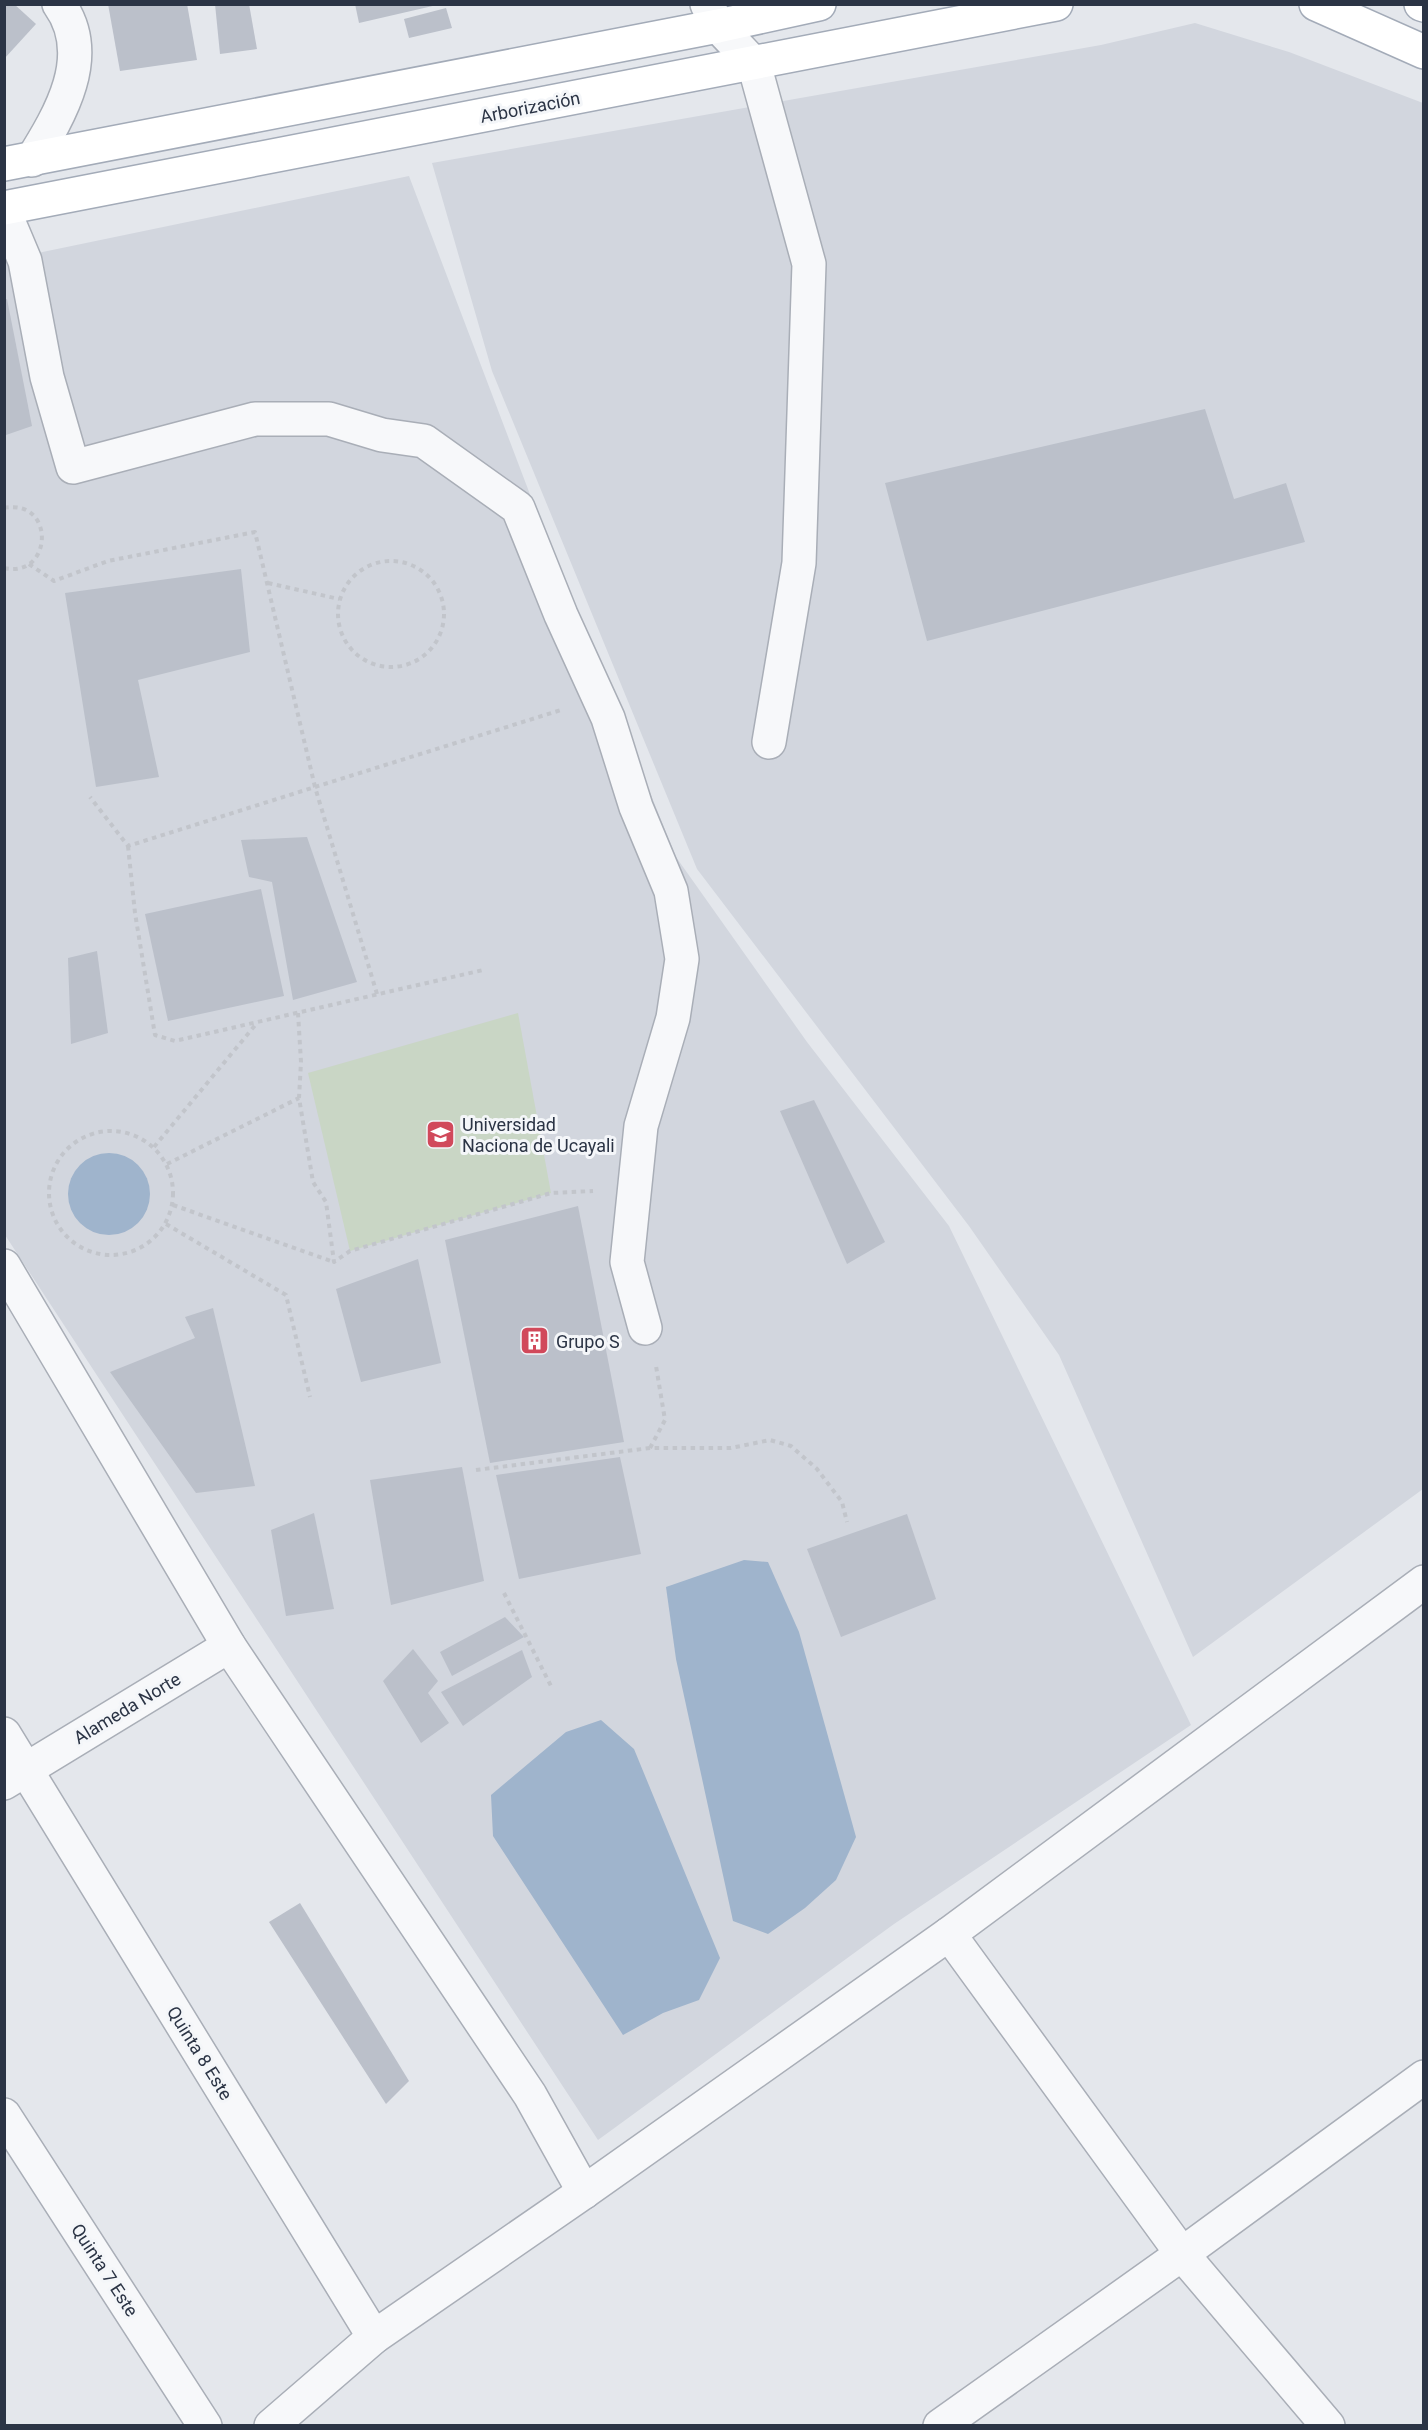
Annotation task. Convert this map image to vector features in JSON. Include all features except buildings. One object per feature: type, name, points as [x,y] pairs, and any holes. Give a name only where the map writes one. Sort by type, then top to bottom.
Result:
[{"type":"main road","points":[[18,162],[712,15],[819,4]]},
{"type":"main road","name":"Arborización","points":[[4,209],[1056,4]]},
{"type":"main road","points":[[1316,4],[1424,52]]},
{"type":"street","points":[[18,162],[54,125],[67,93],[75,64],[75,41],[66,15],[59,4]]},
{"type":"street","points":[[712,15],[754,64],[809,264],[800,563],[769,742]]},
{"type":"street","points":[[4,209],[25,261],[47,377],[73,467],[255,419],[329,419],[382,435],[424,441],[518,508],[561,615],[608,718],[636,807],[671,891],[682,958],[673,1018],[641,1126],[627,1262],[645,1328]]},
{"type":"street","points":[[4,1266],[229,1646],[530,2095],[584,2192]]},
{"type":"street","points":[[271,2426],[374,2337],[949,1934],[1424,1582]]},
{"type":"street","name":"Alameda Norte","points":[[15,1776],[229,1646]]},
{"type":"street","name":"Quinta 8 Este","points":[[4,1734],[15,1776],[374,2337]]},
{"type":"street","points":[[949,1934],[1182,2254],[1328,2426]]},
{"type":"street","points":[[940,2426],[1182,2254],[1424,2077]]},
{"type":"street","name":"Quinta 7 Este","points":[[4,2115],[205,2426]]},
{"type":"path","points":[[4,508],[17,507],[35,517],[41,526],[42,547],[37,557],[29,564],[20,568],[4,568]]},
{"type":"path","points":[[29,564],[54,581],[108,561],[255,532],[315,787],[377,994]]},
{"type":"path","points":[[391,560],[409,563],[424,571],[436,584],[443,601],[445,618],[440,636],[431,651],[399,667],[382,667],[365,661],[350,649],[341,634],[338,617],[339,599],[346,583],[359,570],[374,562],[391,560]]},
{"type":"path","points":[[268,584],[339,599]]},
{"type":"path","points":[[128,846],[599,698]]},
{"type":"path","points":[[90,797],[128,846],[135,913],[155,1035],[175,1041],[483,970]]},
{"type":"path","points":[[298,1013],[301,1062],[299,1098],[313,1182],[326,1202],[334,1262]]},
{"type":"path","points":[[154,1147],[257,1022]]},
{"type":"path","points":[[167,1164],[299,1098]]},
{"type":"path","points":[[117,1131],[137,1136],[154,1147],[167,1164],[173,1184],[173,1205],[166,1224],[153,1241],[135,1251],[115,1256],[95,1254],[76,1245],[62,1231],[52,1212],[49,1192],[52,1172],[63,1154],[78,1141],[96,1133],[117,1131]]},
{"type":"path","points":[[334,1262],[350,1251],[551,1192],[593,1191],[633,1205]]},
{"type":"path","points":[[173,1205],[334,1262]]},
{"type":"path","points":[[166,1224],[286,1295],[310,1397]]},
{"type":"path","points":[[645,1328],[659,1378],[665,1420],[650,1448]]},
{"type":"path","points":[[476,1470],[650,1448],[731,1448],[770,1440],[791,1446],[817,1469],[842,1502],[847,1522]]},
{"type":"path","points":[[504,1593],[552,1688]]},
{"type":"shaded area","points":[[1195,23],[1289,52],[1423,103],[1423,1489],[1193,1657],[1059,1355],[969,1226],[697,869],[492,371],[432,163],[1101,45]]},
{"type":"shaded area","name":"Universidad Naciona de Ucayali","points":[[409,176],[534,505],[676,857],[807,1042],[949,1226],[1191,1725],[894,1924],[598,2140],[5,1235],[4,260]]},
{"type":"green space","points":[[518,1013],[551,1193],[350,1251],[308,1073]]},
{"type":"water","points":[[109,1153],[125,1156],[138,1165],[147,1178],[150,1194],[147,1210],[138,1223],[125,1232],[109,1235],[93,1232],[80,1223],[71,1210],[68,1194],[71,1178],[80,1165],[93,1156]]},
{"type":"water","points":[[744,1560],[768,1562],[799,1632],[856,1837],[836,1880],[805,1908],[768,1934],[733,1921],[676,1659],[666,1587]]},
{"type":"water","points":[[601,1720],[634,1749],[720,1958],[699,2000],[663,2013],[623,2035],[493,1836],[491,1795],[566,1732]]},
{"type":"place","name":"Universidad Naciona de Ucayali","points":[[441,1134]]},
{"type":"place","name":"Grupo S","points":[[535,1341]]}]
